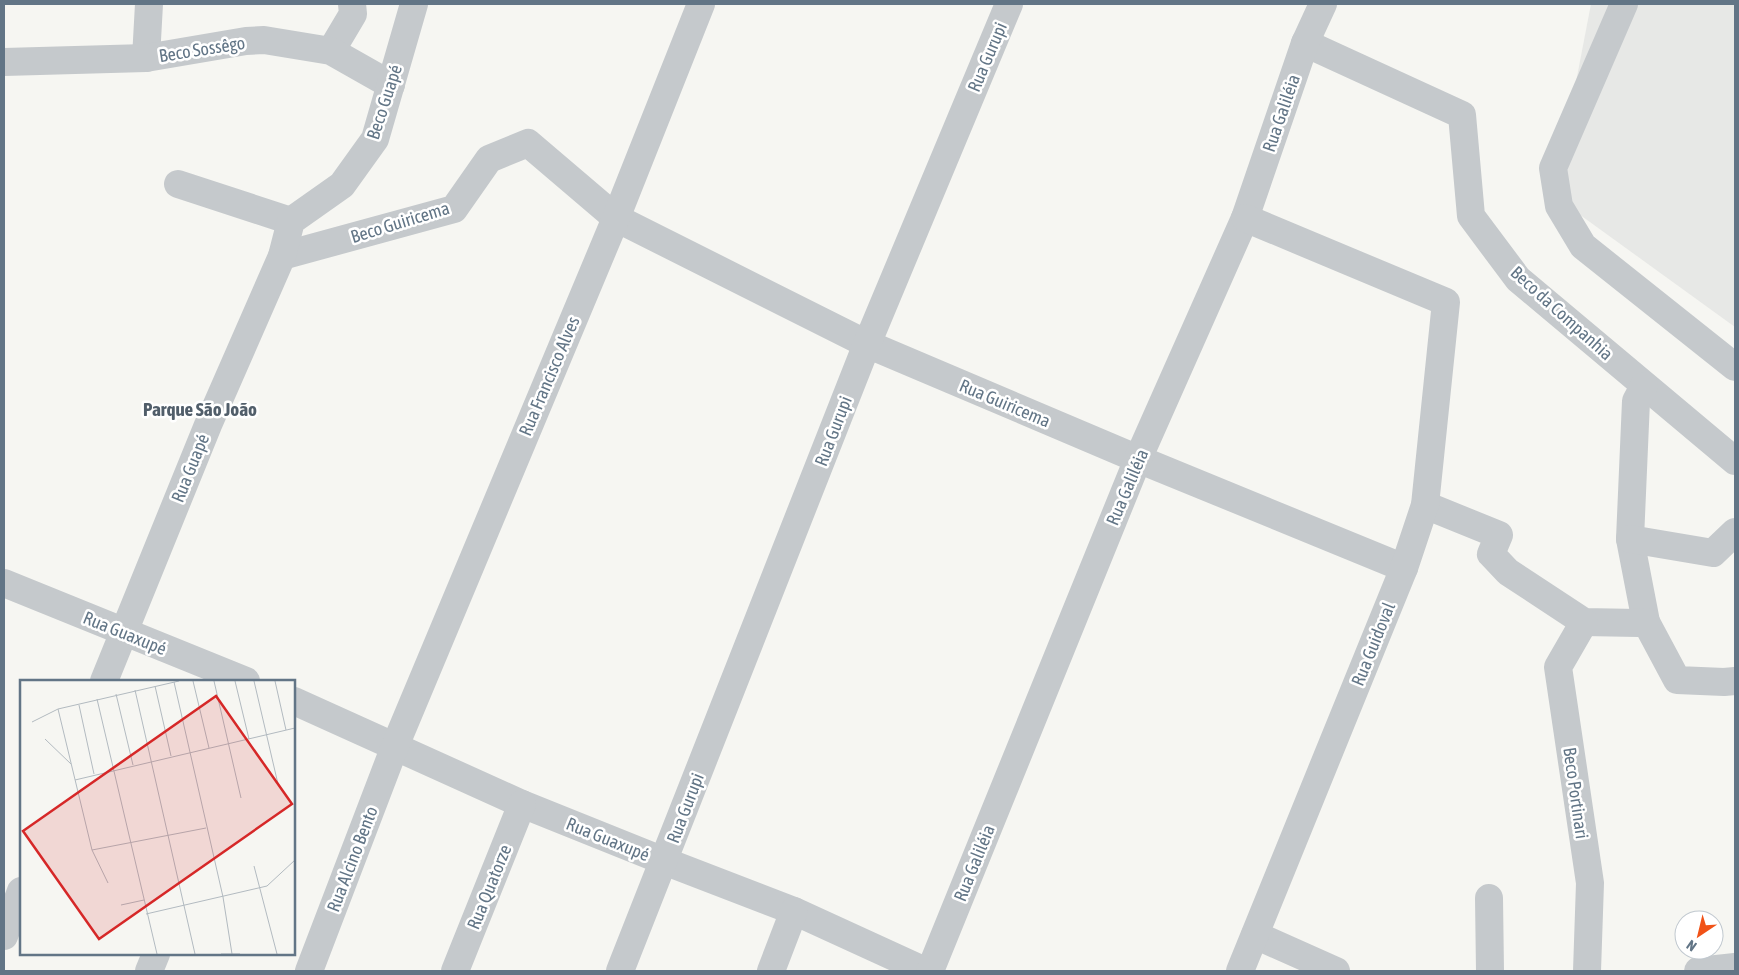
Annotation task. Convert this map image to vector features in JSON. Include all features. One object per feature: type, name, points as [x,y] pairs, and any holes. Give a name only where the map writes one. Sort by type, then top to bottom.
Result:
[{"type":"street","points":[[146,58],[150,4]]},
{"type":"street","points":[[331,51],[353,14],[352,4]]},
{"type":"street","name":"Beco Guapé","points":[[291,221],[342,186],[375,139],[414,4]]},
{"type":"street","name":"Rua Francisco Alves","points":[[395,746],[616,218],[701,4]]},
{"type":"street","name":"Rua Gurupi","points":[[620,971],[868,344],[1009,4]]},
{"type":"street","name":"Rua Galiléia","points":[[930,971],[1138,459],[1245,218],[1305,43],[1323,4]]},
{"type":"street","points":[[1624,4],[1553,168],[1558,206],[1583,246],[1735,366]]},
{"type":"street","name":"Beco Sossêgo","points":[[4,62],[146,58],[246,41],[264,40],[331,51],[391,85]]},
{"type":"street","name":"Beco da Companhia","points":[[1305,43],[1462,115],[1470,216],[1518,279],[1735,461]]},
{"type":"street","name":"Beco Guiricema","points":[[282,256],[454,209],[489,159],[528,143],[616,218]]},
{"type":"street","points":[[178,184],[291,221],[282,256]]},
{"type":"street","name":"Rua Guiricema","points":[[616,218],[868,344],[1138,459],[1404,568]]},
{"type":"street","name":"Rua Guidoval","points":[[1240,971],[1404,568],[1425,505],[1446,302],[1245,218]]},
{"type":"street","name":"Rua Guapé","points":[[104,680],[208,425],[282,256]]},
{"type":"street","points":[[1644,386],[1636,401],[1630,539],[1646,622],[1677,680],[1735,681]]},
{"type":"street","points":[[1425,505],[1499,535],[1491,554],[1508,572],[1584,622],[1646,622]]},
{"type":"street","points":[[1630,539],[1713,552],[1735,532]]},
{"type":"street","name":"Rua Guaxupé","points":[[4,583],[123,633],[243,680]]},
{"type":"street","name":"Beco Portinari","points":[[1584,622],[1558,668],[1590,883],[1587,971]]},
{"type":"street","name":"Rua Guaxupé","points":[[295,702],[522,804],[794,911],[925,971]]},
{"type":"street","name":"Rua Alcino Bento","points":[[309,971],[395,746]]},
{"type":"street","name":"Rua Quatorze","points":[[455,971],[522,804]]},
{"type":"street","points":[[4,936],[20,894]]},
{"type":"street","points":[[1489,898],[1490,971]]},
{"type":"street","points":[[770,971],[794,911]]},
{"type":"street","points":[[1255,935],[1336,971]]},
{"type":"street","points":[[149,971],[156,955]]},
{"type":"street","points":[[1698,971],[1735,967]]},
{"type":"shaded area","points":[[1591,4],[1735,4],[1735,327],[1554,196]]},
{"type":"district","name":"Parque São João","points":[[200,409]]}]
